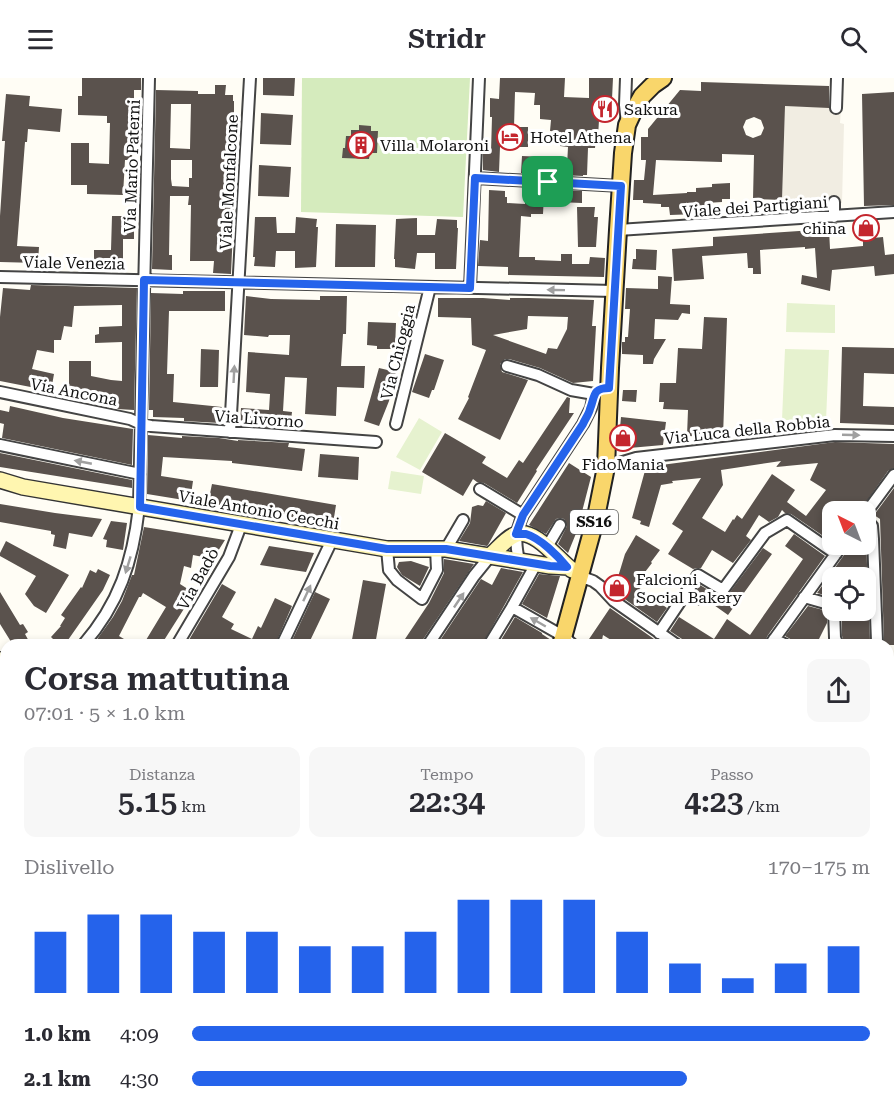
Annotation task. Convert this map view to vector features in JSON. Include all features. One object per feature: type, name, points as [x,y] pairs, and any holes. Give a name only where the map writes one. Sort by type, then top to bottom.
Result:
[{"type":"main road","name":"SS16","points":[[566,639],[573,572],[596,517],[606,467],[601,391],[614,291],[623,153],[627,125],[642,96],[663,78]]},
{"type":"street","name":"Via Mario Paterni","points":[[88,639],[106,615],[118,593],[134,545],[140,507],[149,78]]},
{"type":"street","name":"Viale Monfalcone","points":[[231,432],[250,78]]},
{"type":"street","points":[[470,288],[479,78]]},
{"type":"street","points":[[626,78],[627,125]]},
{"type":"street","points":[[836,108],[837,78]]},
{"type":"street","points":[[475,178],[621,186]]},
{"type":"street","points":[[834,202],[834,217]]},
{"type":"street","name":"Viale dei Partigiani","points":[[618,230],[894,212]]},
{"type":"street","name":"Viale Venezia","points":[[0,277],[614,291]]},
{"type":"street","name":"Via Chioggia","points":[[396,424],[430,287]]},
{"type":"street","points":[[507,366],[538,375],[571,390],[601,391],[583,424],[523,515],[516,534],[519,561]]},
{"type":"street","name":"Via Ancona","points":[[0,392],[130,419],[141,424]]},
{"type":"street","name":"Via Livorno","points":[[141,424],[376,442]]},
{"type":"street","name":"Via Luca della Robbia","points":[[606,467],[636,458],[835,435],[894,436]]},
{"type":"street","points":[[0,445],[140,474]]},
{"type":"street","points":[[875,501],[894,475]]},
{"type":"street","name":"Viale Antonio Cecchi","points":[[0,480],[23,487],[387,549],[441,549],[491,555],[573,572]]},
{"type":"street","name":"Viale Antonio Cecchi","points":[[0,490],[23,487]]},
{"type":"street","points":[[480,489],[523,515]]},
{"type":"street","points":[[387,549],[389,570],[397,580],[422,599],[437,570],[441,549],[462,520]]},
{"type":"street","points":[[659,633],[698,575],[723,590],[765,533],[787,520],[822,544]]},
{"type":"street","name":"Via Badò","points":[[181,639],[229,556],[241,525]]},
{"type":"street","points":[[547,547],[560,525]]},
{"type":"street","points":[[432,639],[474,576],[491,555],[506,540],[516,534],[526,534],[547,547],[573,572],[593,581],[614,601],[668,639]]},
{"type":"street","points":[[285,639],[332,540]]},
{"type":"street","points":[[774,639],[835,555]]},
{"type":"street","points":[[873,555],[877,639]]},
{"type":"street","points":[[493,639],[536,564]]},
{"type":"street","points":[[804,597],[822,602]]},
{"type":"street","points":[[512,607],[561,639]]},
{"type":"street","points":[[835,621],[836,639]]},
{"type":"green space","points":[[302,78],[470,78],[463,217],[301,212]]},
{"type":"green space","points":[[787,303],[835,305],[835,333],[786,332]]},
{"type":"green space","points":[[785,349],[829,350],[826,421],[782,420]]},
{"type":"green space","points":[[419,418],[442,432],[420,470],[396,457]]},
{"type":"green space","points":[[391,471],[424,476],[421,494],[388,489]]},
{"type":"shaded area","points":[[785,106],[841,108],[840,123],[844,124],[842,203],[782,206]]},
{"type":"building","points":[[82,78],[141,78],[141,90],[134,90],[132,160],[125,160],[123,195],[87,194],[87,185],[71,185],[71,143],[89,143],[89,163],[109,164],[110,123],[107,123],[107,116],[78,115],[78,96],[82,96]]},
{"type":"building","points":[[263,78],[295,78],[294,96],[263,95]]},
{"type":"building","points":[[500,78],[565,78],[564,97],[589,98],[589,78],[613,78],[611,120],[599,120],[595,148],[588,148],[587,175],[521,173],[522,156],[546,157],[545,165],[567,166],[568,147],[560,146],[561,132],[550,131],[551,120],[540,119],[540,105],[534,105],[535,93],[515,92],[514,127],[528,127],[528,147],[500,147],[499,172],[483,170],[483,152],[491,152],[490,98],[499,99]]},
{"type":"building","points":[[701,82],[829,86],[829,108],[785,106],[782,200],[753,199],[754,155],[722,154],[722,162],[656,160],[653,195],[696,192],[696,188],[730,183],[730,199],[706,203],[706,207],[697,207],[697,214],[670,215],[669,207],[643,203],[643,200],[633,200],[634,180],[644,180],[646,160],[641,160],[641,137],[648,137],[648,129],[680,90],[701,91]],"holes":[[[754,117],[761,120],[764,128],[761,135],[753,138],[746,135],[743,127],[746,120]]]},
{"type":"building","points":[[215,85],[226,85],[225,95],[233,95],[234,116],[238,116],[231,274],[213,273],[214,261],[190,261],[191,205],[188,205],[189,196],[170,196],[169,255],[172,255],[172,270],[152,269],[156,90],[198,91],[198,94],[215,94]],"holes":[[[171,104],[191,104],[190,149],[170,148]],[[171,160],[192,160],[192,178],[189,178],[189,187],[172,186]]]},
{"type":"building","points":[[894,92],[894,205],[864,206],[862,94]]},
{"type":"building","points":[[6,94],[30,96],[29,106],[62,109],[60,132],[28,129],[27,142],[25,142],[17,246],[39,247],[38,263],[0,262],[0,216],[5,141],[2,141]]},
{"type":"building","points":[[261,113],[293,115],[291,145],[260,144]]},
{"type":"building","name":"Villa Molaroni","points":[[359,125],[371,126],[371,131],[378,131],[377,153],[370,153],[369,159],[342,158],[346,136],[351,136],[351,130],[359,130]]},
{"type":"building","points":[[259,165],[291,167],[289,197],[258,196]]},
{"type":"building","points":[[489,190],[505,191],[507,203],[525,204],[525,193],[544,194],[543,214],[531,214],[531,217],[521,216],[519,257],[561,261],[561,254],[572,254],[572,264],[589,264],[590,257],[605,258],[604,277],[508,275],[508,267],[478,266],[480,240],[488,241]]},
{"type":"building","points":[[558,190],[582,191],[582,203],[558,202]]},
{"type":"building","points":[[577,207],[595,207],[594,217],[598,217],[596,247],[578,247]]},
{"type":"building","points":[[112,216],[134,216],[134,239],[123,239],[123,268],[94,267],[94,250],[111,250]]},
{"type":"building","points":[[255,217],[276,217],[277,233],[295,233],[296,217],[317,219],[316,267],[295,268],[295,251],[276,251],[275,267],[254,266]]},
{"type":"building","points":[[417,218],[417,235],[435,235],[437,219],[457,220],[456,269],[435,269],[435,253],[417,253],[415,269],[395,267],[396,219]]},
{"type":"building","points":[[336,224],[376,225],[375,267],[335,267]]},
{"type":"building","points":[[829,229],[830,249],[863,246],[863,239],[883,237],[885,255],[894,254],[894,274],[875,276],[874,266],[832,270],[830,291],[801,284],[802,275],[817,278],[815,248],[805,249],[805,247],[760,250],[761,274],[753,274],[753,268],[748,268],[747,253],[702,256],[704,279],[674,281],[672,249],[713,246],[713,237]]},
{"type":"building","points":[[636,249],[657,250],[656,270],[632,269],[633,259],[636,259]]},
{"type":"building","points":[[658,276],[672,277],[670,304],[690,305],[690,314],[682,313],[678,320],[655,319],[654,339],[666,339],[653,364],[643,364],[643,355],[622,354],[622,342],[625,342],[625,337],[628,337],[630,309],[625,309],[626,288],[658,289]]},
{"type":"building","points":[[31,285],[137,288],[134,410],[117,409],[117,406],[109,406],[109,401],[69,392],[69,361],[91,361],[91,376],[122,381],[122,342],[95,343],[95,335],[99,334],[99,327],[122,326],[122,305],[74,306],[72,327],[64,326],[61,340],[54,340],[54,353],[37,350],[32,369],[54,374],[51,391],[0,381],[0,317],[3,288],[30,290]]},
{"type":"building","points":[[183,291],[225,291],[225,311],[169,311],[167,374],[174,374],[173,402],[222,407],[220,423],[153,417],[153,410],[149,410],[151,293],[183,294]]},
{"type":"building","points":[[246,296],[320,300],[320,296],[347,296],[346,334],[343,334],[341,366],[365,366],[364,388],[337,387],[336,416],[305,414],[307,378],[285,377],[283,411],[292,412],[290,428],[240,425],[241,408],[269,410],[270,394],[246,392],[248,352],[289,355],[290,335],[269,335],[268,337],[244,335]]},
{"type":"building","points":[[438,298],[594,300],[592,326],[596,326],[593,381],[573,383],[540,368],[505,359],[500,364],[502,372],[528,380],[500,440],[458,419],[469,398],[486,350],[472,345],[471,318],[438,317]],"holes":[[[528,316],[568,317],[567,329],[557,349],[548,348],[546,354],[493,335],[527,329]]]},
{"type":"building","points":[[704,317],[727,318],[723,437],[687,436],[688,410],[663,409],[664,402],[659,402],[660,383],[676,383],[678,348],[702,349]]},
{"type":"building","points":[[368,322],[396,323],[395,349],[377,349],[377,346],[367,345]]},
{"type":"building","points":[[842,347],[894,348],[894,374],[864,373],[863,406],[894,407],[894,425],[840,423]]},
{"type":"building","points":[[201,349],[219,350],[218,387],[200,387]]},
{"type":"building","points":[[425,354],[444,360],[429,398],[412,392]]},
{"type":"building","points":[[379,368],[396,372],[389,401],[379,426],[364,421]]},
{"type":"building","points":[[623,390],[637,390],[636,402],[622,401]]},
{"type":"building","points":[[567,397],[570,398],[569,413],[574,413],[517,503],[473,479],[463,496],[422,472],[445,433],[486,457],[482,463],[507,478],[519,460],[523,463]]},
{"type":"building","points":[[10,406],[63,418],[133,429],[132,465],[2,438],[4,424],[0,423],[0,410],[9,412]]},
{"type":"building","points":[[621,417],[666,422],[663,445],[618,449]]},
{"type":"building","points":[[148,435],[289,443],[288,447],[305,449],[302,471],[232,463],[232,461],[163,457],[161,476],[193,481],[190,501],[147,494]]},
{"type":"building","points":[[835,442],[894,444],[894,468],[888,471],[867,501],[822,501],[822,535],[782,510],[778,517],[769,522],[759,515],[746,536],[751,540],[733,563],[712,550],[701,568],[693,569],[668,554],[683,531],[672,524],[701,478],[672,481],[673,483],[661,485],[649,527],[632,518],[646,467]],"holes":[[[781,461],[776,467],[818,463],[810,480],[826,490],[806,516],[787,502],[795,490],[772,474],[742,519],[737,515],[725,532],[702,518],[723,485],[721,470]]]},
{"type":"building","points":[[0,453],[132,480],[132,488],[0,467]]},
{"type":"building","points":[[320,454],[359,457],[358,480],[318,477]]},
{"type":"building","points":[[569,463],[591,477],[577,531],[568,553],[558,544],[567,526],[564,519],[556,519],[546,534],[529,525]]},
{"type":"building","points":[[212,484],[336,505],[333,524],[208,503]]},
{"type":"building","points":[[894,488],[894,639],[884,639],[880,519],[876,516],[876,512]]},
{"type":"building","points":[[486,501],[506,513],[488,545],[459,541],[470,523],[472,507],[483,506]]},
{"type":"building","points":[[0,504],[102,519],[92,537],[69,533],[66,549],[53,546],[55,535],[51,534],[51,531],[0,522]]},
{"type":"building","points":[[111,521],[127,523],[123,550],[106,547],[107,540],[103,539]]},
{"type":"building","points":[[144,527],[225,540],[213,559],[193,555],[191,568],[184,566],[180,584],[194,593],[165,639],[147,639],[166,607],[143,593],[119,636],[124,639],[97,639],[113,617],[134,575]]},
{"type":"building","points":[[794,534],[825,556],[766,639],[714,639],[727,619],[750,635],[803,559],[785,546]]},
{"type":"building","points":[[636,535],[660,550],[635,585],[667,608],[657,622],[614,590],[625,554]]},
{"type":"building","points":[[6,541],[69,575],[46,613],[34,606],[25,594],[36,576],[0,556]]},
{"type":"building","points":[[269,546],[314,553],[306,572],[260,565]]},
{"type":"building","points":[[763,548],[772,554],[728,615],[704,598],[699,606],[690,600],[700,585],[720,597],[727,596]]},
{"type":"building","points":[[844,555],[867,555],[867,567],[835,567]]},
{"type":"building","points":[[444,559],[474,564],[423,639],[405,639],[429,603],[444,573]]},
{"type":"building","points":[[411,561],[429,567],[420,586],[402,575],[397,567],[399,562]]},
{"type":"building","points":[[501,568],[523,572],[485,639],[441,639],[481,579],[492,585]]},
{"type":"building","points":[[98,569],[110,575],[103,590],[69,639],[53,639],[51,637],[65,618],[61,615],[82,588],[90,570],[96,573]]},
{"type":"building","points":[[539,574],[560,576],[547,618],[522,604]]},
{"type":"building","points":[[363,580],[386,584],[376,639],[352,639]]},
{"type":"building","points":[[222,584],[236,592],[222,617],[234,624],[231,629],[252,639],[190,639]]},
{"type":"building","points":[[0,592],[20,625],[23,624],[28,632],[25,634],[28,639],[9,639],[0,624]]},
{"type":"building","points":[[315,592],[330,599],[311,639],[293,639]]},
{"type":"building","points":[[275,598],[292,606],[278,639],[252,639],[258,626],[261,628]]},
{"type":"building","points":[[808,606],[822,610],[822,621],[827,621],[827,623],[819,639],[790,639],[785,636]]},
{"type":"building","points":[[610,608],[654,639],[609,639],[603,635],[602,639],[589,639]]},
{"type":"building","points":[[515,617],[550,639],[502,639]]},
{"type":"building","points":[[679,617],[714,639],[682,639],[670,631]]},
{"type":"building","points":[[842,621],[869,621],[870,639],[843,639]]},
{"type":"place","name":"Sakura","points":[[605,109]]},
{"type":"place","name":"Hotel Athena","points":[[510,137]]},
{"type":"place","name":"Villa Molaroni","points":[[361,145]]},
{"type":"place","name":"china","points":[[866,228]]},
{"type":"place","name":"FidoMania","points":[[623,438]]},
{"type":"place","name":"Falcioni Social Bakery","points":[[617,588]]},
{"type":"route","points":[[475,178],[548,182],[621,186],[609,388],[601,388],[594,394],[591,408],[583,424],[523,515],[516,534],[526,534],[536,539],[560,558],[567,567],[446,549],[387,549],[140,507],[144,280],[470,288],[475,178]]}]
